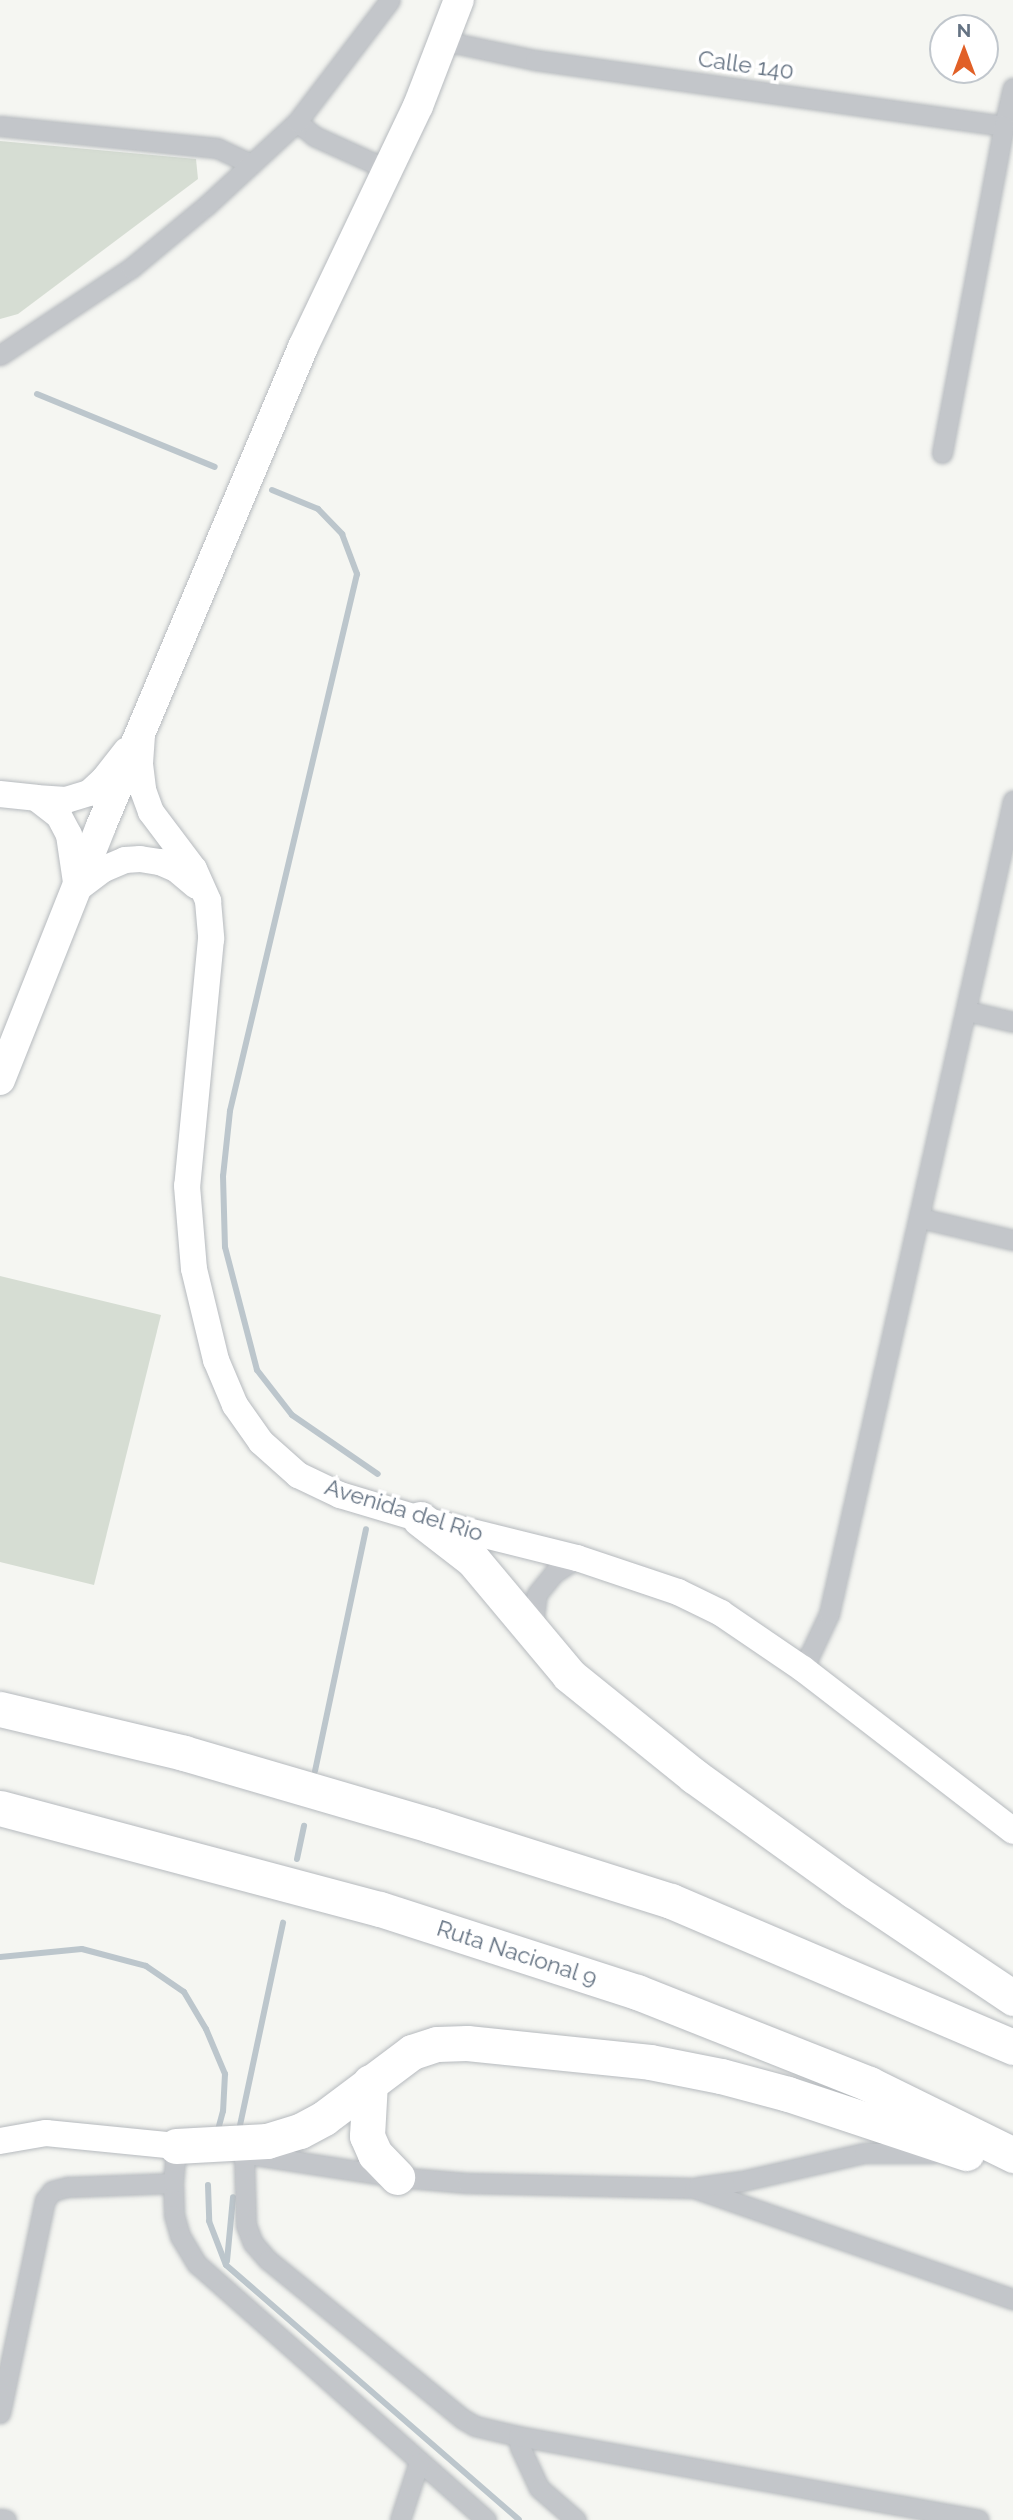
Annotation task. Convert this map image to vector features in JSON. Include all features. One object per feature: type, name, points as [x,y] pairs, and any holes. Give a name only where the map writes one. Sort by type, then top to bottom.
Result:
[{"type":"highway","points":[[420,1519],[473,1560],[569,1675],[694,1776],[853,1891],[1013,1998]]},
{"type":"highway","points":[[0,1709],[184,1753],[430,1825],[671,1901],[1013,2047]]},
{"type":"highway","name":"Ruta Nacional 9","points":[[0,1808],[380,1909],[637,1992],[869,2084],[1013,2155]]},
{"type":"highway","points":[[176,2146],[267,2141],[300,2131],[324,2118],[412,2052],[437,2044],[569,2051],[650,2062],[721,2076],[788,2094],[1013,2170]]},
{"type":"highway","points":[[370,2082],[368,2136],[375,2154],[397,2177]]},
{"type":"main road","points":[[0,1080],[142,730],[303,347],[389,170],[459,0]]},
{"type":"street","points":[[0,355],[131,268],[207,205],[298,122],[390,0]]},
{"type":"street","name":"Calle 140","points":[[444,41],[535,60],[1004,126]]},
{"type":"street","points":[[942,453],[1013,88]]},
{"type":"street","points":[[298,122],[314,136],[389,170]]},
{"type":"street","points":[[0,126],[217,148],[251,164]]},
{"type":"street","points":[[0,794],[66,800],[89,793],[104,779],[142,730]]},
{"type":"street","name":"Avenida del Rio","points":[[142,730],[140,764],[144,790],[152,812],[194,869],[208,901],[211,939],[187,1186],[194,1269],[216,1360],[235,1405],[261,1442],[298,1475],[340,1495],[420,1519],[577,1558],[678,1592],[721,1613],[803,1669],[1013,1831]]},
{"type":"street","points":[[36,798],[59,816],[69,835],[77,889],[104,869],[125,860],[140,859],[160,862],[176,869],[191,880],[208,901]]},
{"type":"street","points":[[803,1669],[829,1614],[1013,801]]},
{"type":"street","points":[[967,1010],[1013,1022]]},
{"type":"street","points":[[920,1217],[1013,1240]]},
{"type":"street","points":[[542,1643],[534,1617],[537,1594],[554,1573],[577,1558]]},
{"type":"street","points":[[0,2141],[46,2133],[244,2154],[397,2177],[467,2183],[694,2188],[742,2181],[864,2153],[965,2152]]},
{"type":"street","points":[[176,2146],[174,2215],[180,2236],[197,2264],[486,2520]]},
{"type":"street","points":[[244,2154],[246,2225],[253,2243],[268,2260],[475,2426],[978,2520]]},
{"type":"street","points":[[0,2413],[45,2200],[52,2191],[67,2187],[173,2183]]},
{"type":"street","points":[[694,2188],[1013,2299]]},
{"type":"street","points":[[518,2436],[520,2447],[539,2488],[576,2520]]},
{"type":"street","points":[[400,2520],[419,2462]]},
{"type":"street","points":[[0,2519],[6,2520]]},
{"type":"shaded area","points":[[0,141],[196,159],[198,179],[18,314],[0,319]]},
{"type":"shaded area","points":[[0,1276],[161,1315],[94,1585],[0,1562]]},
{"type":"waterway","points":[[37,394],[215,467]]},
{"type":"waterway","points":[[272,490],[318,509],[342,534],[357,574],[230,1111],[223,1176],[225,1247],[257,1370],[292,1415],[378,1474]]},
{"type":"waterway","points":[[315,1771],[366,1529]]},
{"type":"waterway","points":[[297,1859],[304,1826]]},
{"type":"waterway","points":[[239,2130],[283,1923]]},
{"type":"waterway","points":[[0,1957],[82,1949],[146,1966],[184,1992],[206,2029],[225,2074],[223,2111],[217,2134]]},
{"type":"waterway","points":[[208,2185],[209,2221],[226,2265],[519,2520]]},
{"type":"waterway","points":[[227,2261],[233,2197]]}]
